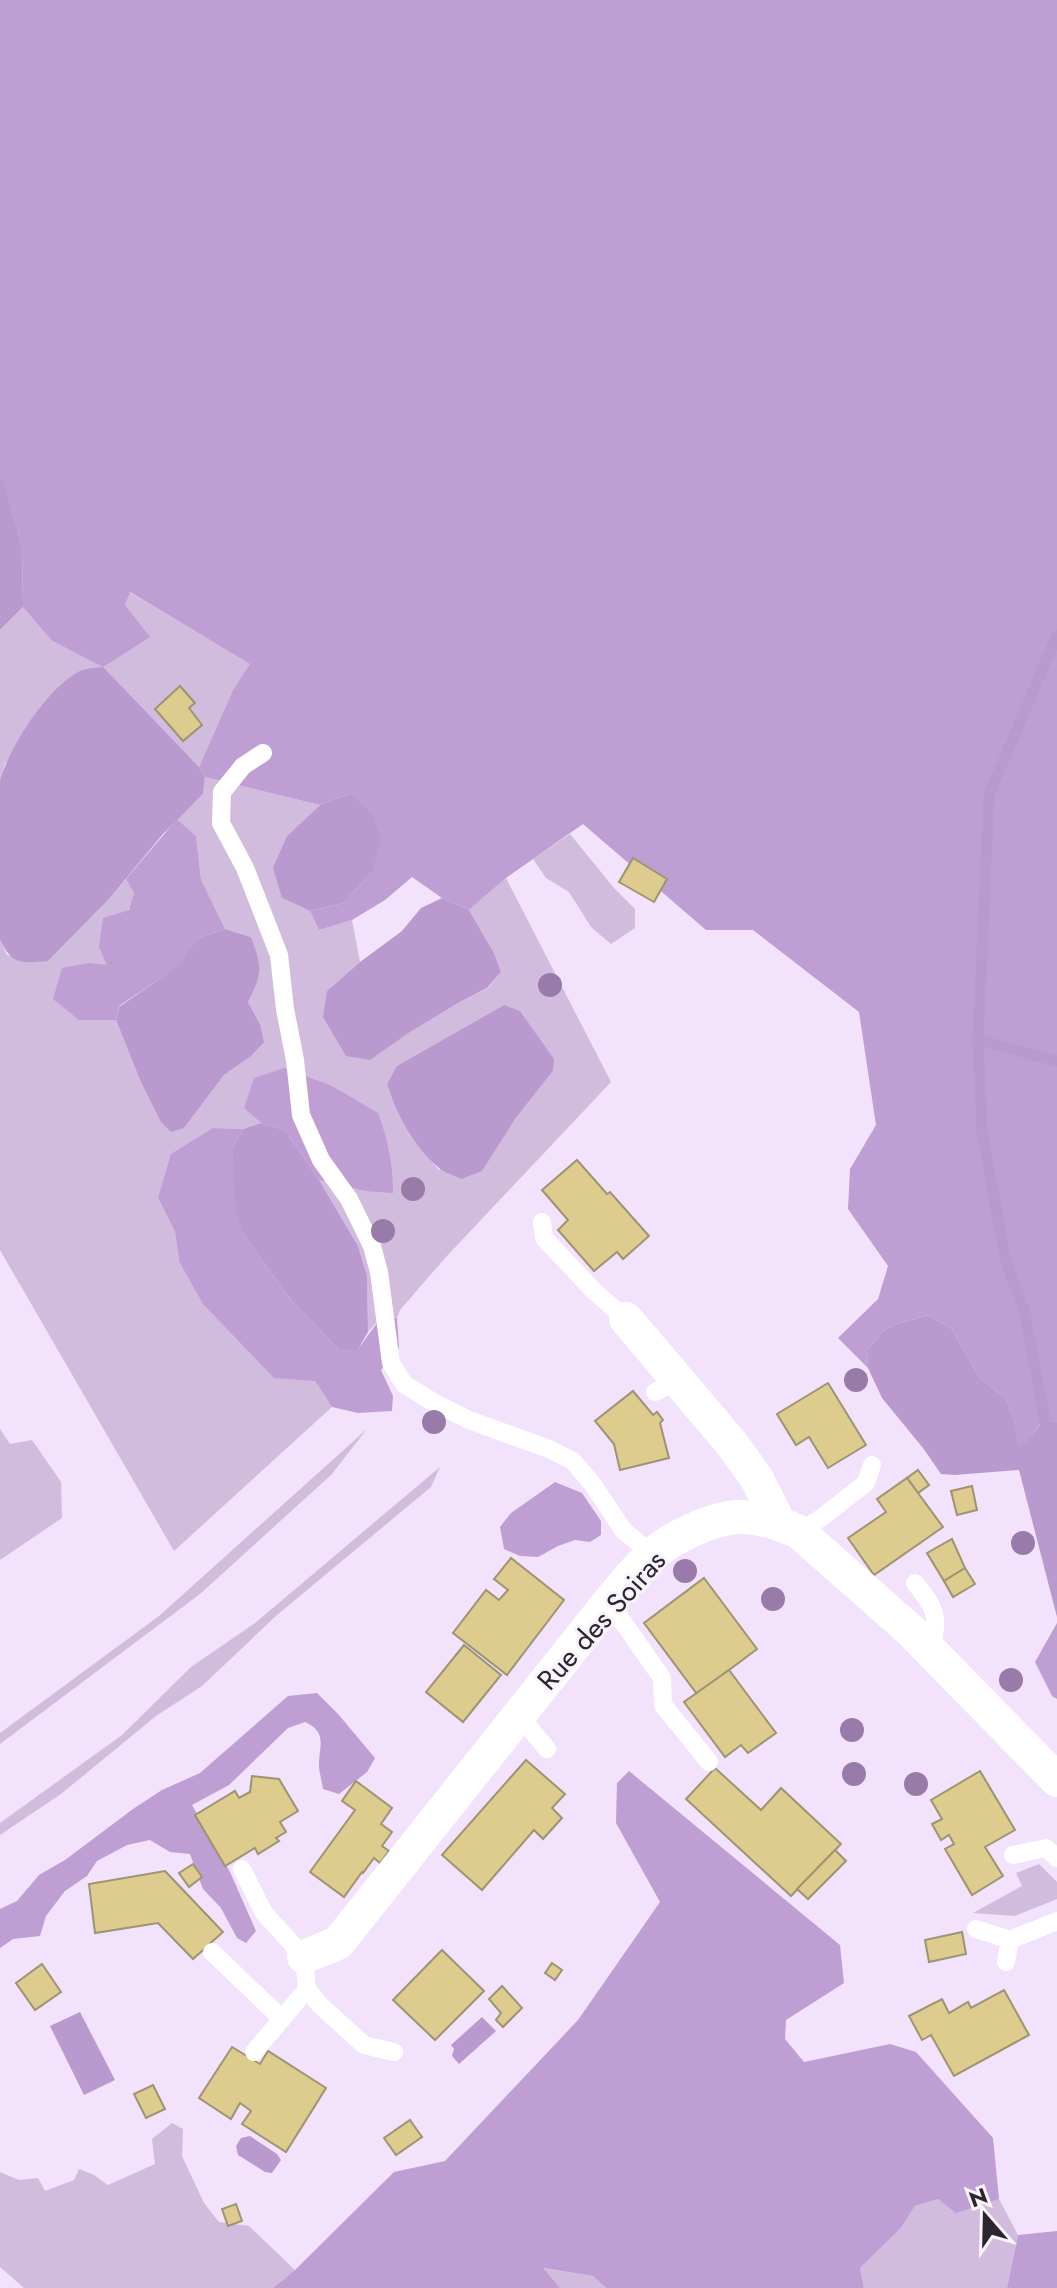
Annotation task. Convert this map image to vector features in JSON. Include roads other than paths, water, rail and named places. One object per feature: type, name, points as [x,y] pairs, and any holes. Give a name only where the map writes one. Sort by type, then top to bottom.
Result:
[{"type":"street","points":[[626,1319],[667,1386],[732,1444],[789,1528],[910,1630],[1057,1780]]},
{"type":"street","name":"Rue des Soiras","points":[[306,1973],[338,1943],[609,1602],[652,1554],[684,1534],[714,1522],[738,1517],[789,1528]]},
{"type":"lane","points":[[263,753],[243,766],[222,792],[221,823],[245,868],[279,955],[301,1115],[321,1160],[349,1199],[372,1246],[379,1272],[391,1363],[404,1384],[433,1402],[469,1420],[573,1461],[623,1530],[652,1554]]},
{"type":"lane","points":[[542,1222],[544,1238],[595,1292],[626,1319]]},
{"type":"lane","points":[[789,1528],[821,1518],[866,1483],[872,1465]]},
{"type":"lane","points":[[915,1583],[934,1607],[935,1634],[930,1651]]},
{"type":"lane","points":[[609,1602],[662,1678],[663,1705],[709,1762]]},
{"type":"lane","points":[[516,1718],[528,1726],[547,1749]]},
{"type":"lane","points":[[1013,1855],[1046,1848],[1057,1858]]},
{"type":"lane","points":[[242,1869],[264,1913],[306,1973],[320,2005],[364,2045],[394,2052]]},
{"type":"lane","points":[[976,1929],[1010,1940],[1057,1921]]},
{"type":"lane","points":[[1006,1962],[1010,1940]]},
{"type":"lane","points":[[212,1952],[282,2019]]},
{"type":"lane","points":[[254,2052],[282,2019],[306,1973]]},
{"type":"waterway","points":[[1047,1433],[1025,1313],[1005,1258],[982,1131],[978,1040],[989,795],[1057,635]]},
{"type":"waterway","points":[[978,1040],[1057,1061]]}]
